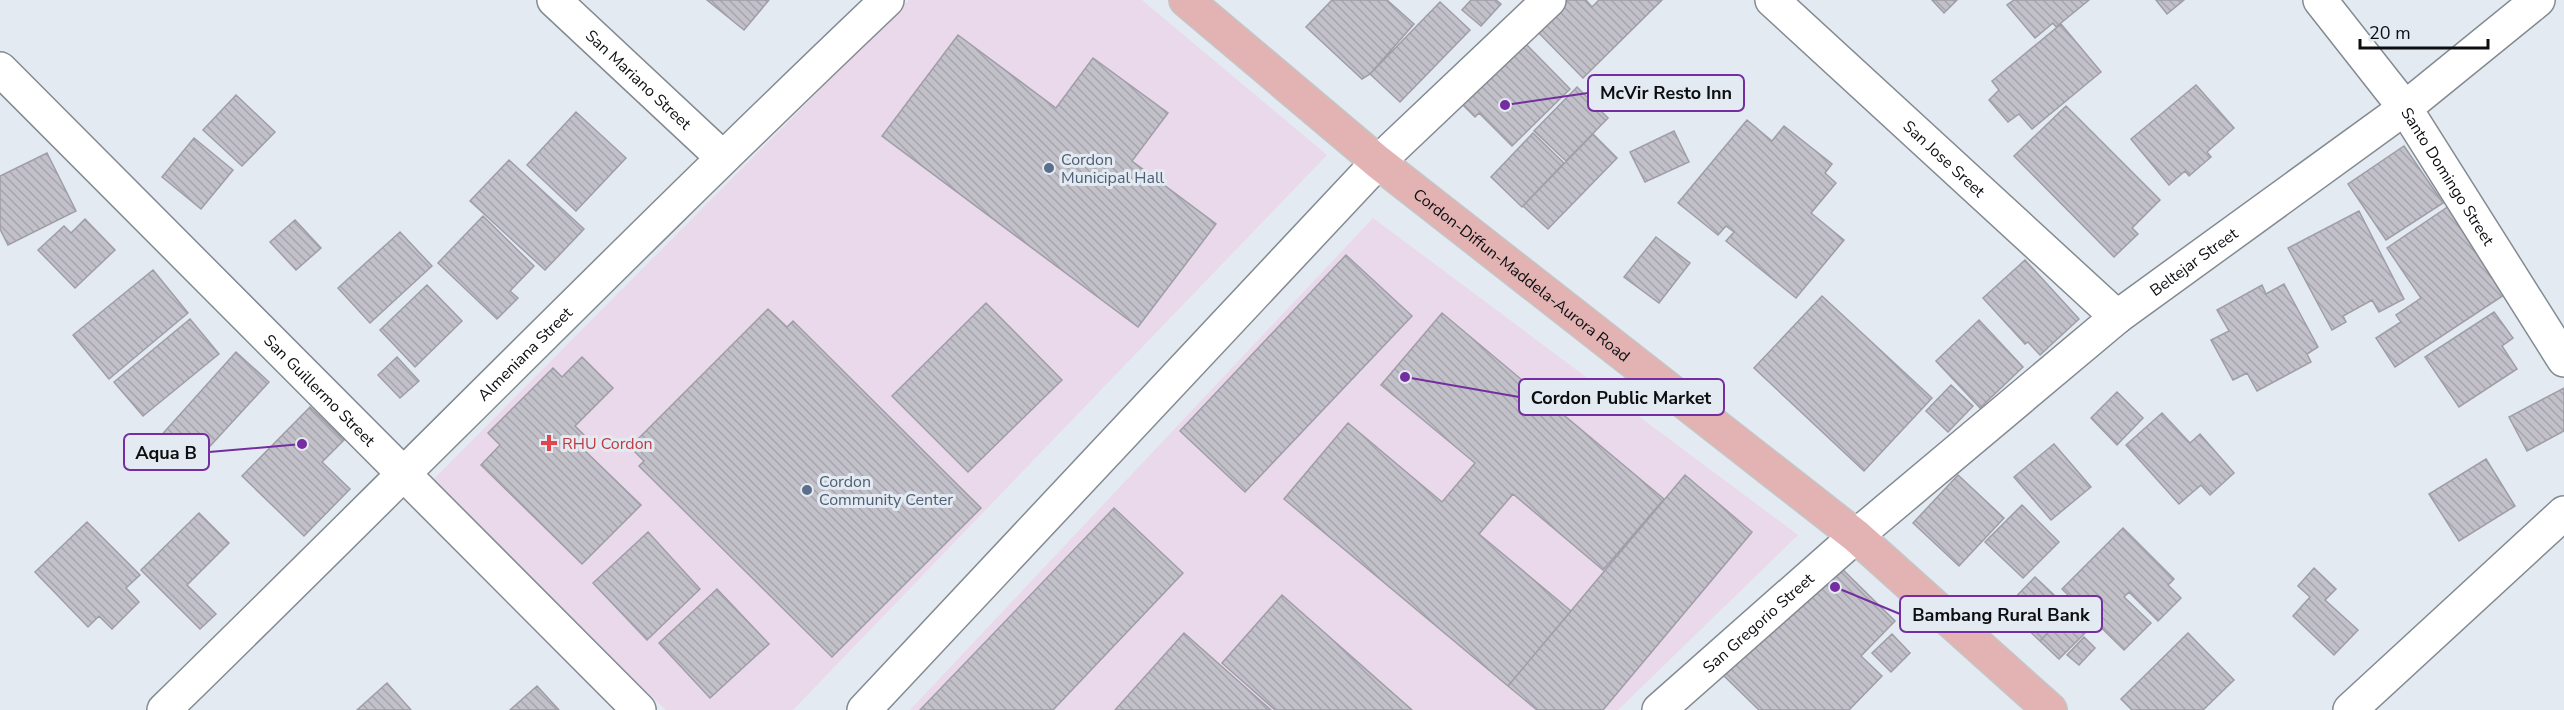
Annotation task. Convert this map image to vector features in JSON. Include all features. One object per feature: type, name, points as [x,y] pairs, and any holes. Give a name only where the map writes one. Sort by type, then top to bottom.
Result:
[{"type":"main road","name":"Cordon-Diffun-Maddela-Aurora Road","points":[[1186,0],[1378,162],[1856,536],[2050,710]]},
{"type":"street","name":"San Mariano Street","points":[[554,0],[722,156]]},
{"type":"street","name":"Almeniana Street","points":[[164,710],[406,474],[722,156],[887,0]]},
{"type":"street","points":[[864,710],[1378,162],[1549,0]]},
{"type":"street","name":"San Jose Sreet","points":[[1772,0],[2117,317]]},
{"type":"street","name":"Santo Domingo Street","points":[[2320,0],[2405,108],[2564,360]]},
{"type":"street","name":"Beltejar Street","points":[[1856,536],[2117,317],[2405,108],[2538,0]]},
{"type":"street","name":"San Guillermo Street","points":[[0,69],[639,710]]},
{"type":"street","points":[[2350,710],[2564,513]]},
{"type":"street","name":"San Gregorio Street","points":[[1659,710],[1856,536]]},
{"type":"shaded area","points":[[909,0],[1142,0],[1327,155],[793,710],[666,710],[428,485]]},
{"type":"shaded area","points":[[1373,218],[1798,535],[1618,710],[910,710]]},
{"type":"building","points":[[707,0],[769,0],[744,30]]},
{"type":"building","points":[[1332,0],[1387,0],[1414,24],[1370,74],[1362,79],[1306,27]]},
{"type":"building","points":[[1471,0],[1496,0],[1501,4],[1481,26],[1462,10]]},
{"type":"building","points":[[1565,0],[1586,0],[1592,7],[1599,0],[1662,0],[1583,78],[1535,29]]},
{"type":"building","points":[[1932,0],[1957,0],[1944,13]]},
{"type":"building","points":[[2014,0],[2089,0],[2056,27],[2053,23],[2035,38],[2007,5]]},
{"type":"building","points":[[2156,0],[2184,0],[2167,14]]},
{"type":"building","points":[[1440,2],[1470,30],[1400,102],[1370,74]]},
{"type":"building","points":[[2061,24],[2101,72],[2032,129],[2019,114],[2008,122],[1989,100],[1999,90],[1992,81]]},
{"type":"building","points":[[958,35],[1056,108],[1093,58],[1168,113],[1132,161],[1216,224],[1138,327],[882,136]]},
{"type":"building","points":[[1523,41],[1570,89],[1512,146],[1479,113],[1475,117],[1461,103]]},
{"type":"building","points":[[2196,85],[2234,128],[2207,152],[2211,157],[2189,176],[2185,171],[2169,185],[2131,139]]},
{"type":"building","points":[[1577,87],[1608,118],[1566,161],[1534,131]]},
{"type":"building","points":[[236,95],[275,132],[242,166],[203,130]]},
{"type":"building","points":[[2066,106],[2160,200],[2132,228],[2138,234],[2114,257],[2014,156]]},
{"type":"building","points":[[576,112],[626,158],[576,211],[527,165]]},
{"type":"building","points":[[1747,120],[1772,141],[1784,126],[1832,164],[1825,173],[1836,183],[1811,213],[1844,240],[1796,298],[1726,241],[1734,232],[1726,226],[1718,235],[1678,203]]},
{"type":"building","points":[[1674,131],[1689,162],[1645,182],[1630,152]]},
{"type":"building","points":[[1533,133],[1564,163],[1522,207],[1491,177]]},
{"type":"building","points":[[1593,134],[1617,158],[1548,229],[1523,206]]},
{"type":"building","points":[[194,138],[233,170],[201,209],[162,177]]},
{"type":"building","points":[[2404,146],[2443,203],[2386,240],[2348,184]]},
{"type":"building","points":[[47,153],[76,211],[8,245],[0,229],[0,176]]},
{"type":"building","points":[[509,160],[584,229],[545,270],[470,201]]},
{"type":"building","points":[[2449,206],[2507,293],[2395,367],[2376,338],[2401,322],[2396,315],[2421,298],[2387,248]]},
{"type":"building","points":[[2359,211],[2404,299],[2379,312],[2372,300],[2343,316],[2346,322],[2332,330],[2288,248]]},
{"type":"building","points":[[483,216],[534,266],[510,291],[518,298],[497,319],[438,263]]},
{"type":"building","points":[[85,219],[115,250],[75,288],[38,250],[64,226],[71,233]]},
{"type":"building","points":[[295,220],[321,248],[296,270],[270,242]]},
{"type":"building","points":[[400,232],[432,266],[370,323],[338,288]]},
{"type":"building","points":[[1656,237],[1690,263],[1659,303],[1624,277]]},
{"type":"building","points":[[1346,255],[1412,316],[1245,492],[1180,431]]},
{"type":"building","points":[[2025,260],[2079,319],[2040,355],[2028,342],[2025,344],[1983,298]]},
{"type":"building","points":[[153,270],[188,313],[109,379],[73,335]]},
{"type":"building","points":[[2284,284],[2318,347],[2307,354],[2311,362],[2257,391],[2247,373],[2233,380],[2211,340],[2229,331],[2217,310],[2262,285],[2266,294]]},
{"type":"building","points":[[427,285],[462,321],[415,367],[380,330]]},
{"type":"building","points":[[1822,296],[1932,398],[1864,471],[1754,368]]},
{"type":"building","points":[[986,303],[1062,380],[968,472],[892,396]]},
{"type":"building","points":[[768,309],[787,327],[793,321],[981,508],[832,657],[639,466],[644,461],[630,447]]},
{"type":"building","points":[[2494,312],[2513,338],[2502,346],[2517,369],[2459,407],[2425,357]]},
{"type":"building","points":[[1442,313],[1664,499],[1603,570],[1513,494],[1479,534],[1571,611],[1508,686],[1284,499],[1348,423],[1442,502],[1475,463],[1381,385]]},
{"type":"building","points":[[190,319],[219,354],[143,416],[114,382]]},
{"type":"building","points":[[1979,320],[2023,367],[1980,408],[1936,361]]},
{"type":"building","points":[[236,352],[269,382],[190,468],[158,439]]},
{"type":"building","points":[[397,357],[419,381],[400,398],[378,375]]},
{"type":"building","points":[[582,357],[613,388],[575,426],[589,440],[581,447],[641,505],[582,564],[481,465],[500,445],[488,433],[553,368],[562,377]]},
{"type":"building","points":[[1951,385],[1973,406],[1948,432],[1926,411]]},
{"type":"building","points":[[2564,388],[2564,431],[2527,451],[2509,417]]},
{"type":"building","points":[[2117,392],[2143,418],[2117,445],[2091,418]]},
{"type":"building","points":[[310,407],[344,440],[322,462],[350,489],[304,536],[242,476]]},
{"type":"building","points":[[2162,413],[2190,443],[2200,434],[2234,473],[2210,495],[2201,485],[2179,504],[2126,445]]},
{"type":"building","points":[[2054,444],[2091,487],[2051,520],[2014,477]]},
{"type":"building","points":[[2486,459],[2515,506],[2459,541],[2429,494]]},
{"type":"building","points":[[1685,475],[1752,532],[1603,710],[1537,710],[1508,686]]},
{"type":"building","points":[[1958,475],[2004,518],[1959,566],[1913,523]]},
{"type":"building","points":[[2022,505],[2059,542],[2023,578],[1985,542]]},
{"type":"building","points":[[1114,508],[1183,573],[1053,710],[920,710]]},
{"type":"building","points":[[199,513],[229,543],[187,585],[216,614],[200,629],[141,570]]},
{"type":"building","points":[[87,522],[140,575],[126,588],[139,602],[112,629],[99,616],[88,627],[35,572]]},
{"type":"building","points":[[2123,528],[2174,579],[2168,585],[2181,598],[2158,621],[2129,592],[2124,597],[2151,623],[2124,650],[2062,589]]},
{"type":"building","points":[[648,532],[700,589],[647,640],[593,583]]},
{"type":"building","points":[[1832,559],[1895,621],[1861,656],[1882,676],[1849,710],[1759,710],[1721,673]]},
{"type":"building","points":[[2314,568],[2336,589],[2325,600],[2358,630],[2334,655],[2293,616],[2310,597],[2298,586]]},
{"type":"building","points":[[2035,577],[2070,610],[2040,641],[2005,608]]},
{"type":"building","points":[[717,589],[769,644],[710,698],[659,643]]},
{"type":"building","points":[[1282,595],[1412,710],[1275,710],[1222,663]]},
{"type":"building","points":[[2070,610],[2089,629],[2059,659],[2040,641]]},
{"type":"building","points":[[1184,633],[1271,710],[1115,710]]},
{"type":"building","points":[[2188,633],[2234,680],[2203,710],[2132,710],[2121,699]]},
{"type":"building","points":[[1892,634],[1910,653],[1891,672],[1872,653]]},
{"type":"building","points":[[2084,637],[2095,648],[2079,665],[2067,655]]},
{"type":"building","points":[[387,683],[411,710],[357,710]]},
{"type":"building","points":[[537,686],[559,710],[510,710]]},
{"type":"place","name":"McVir Resto Inn","points":[[1505,105]]},
{"type":"place","name":"Cordon Municipal Hall","points":[[1049,168]]},
{"type":"place","name":"Cordon Public Market","points":[[1405,377]]},
{"type":"place","name":"RHU Cordon","points":[[549,443]]},
{"type":"place","name":"Aqua B","points":[[302,444]]},
{"type":"place","name":"Cordon Community Center","points":[[807,490]]},
{"type":"place","name":"Bambang Rural Bank","points":[[1835,587]]}]
